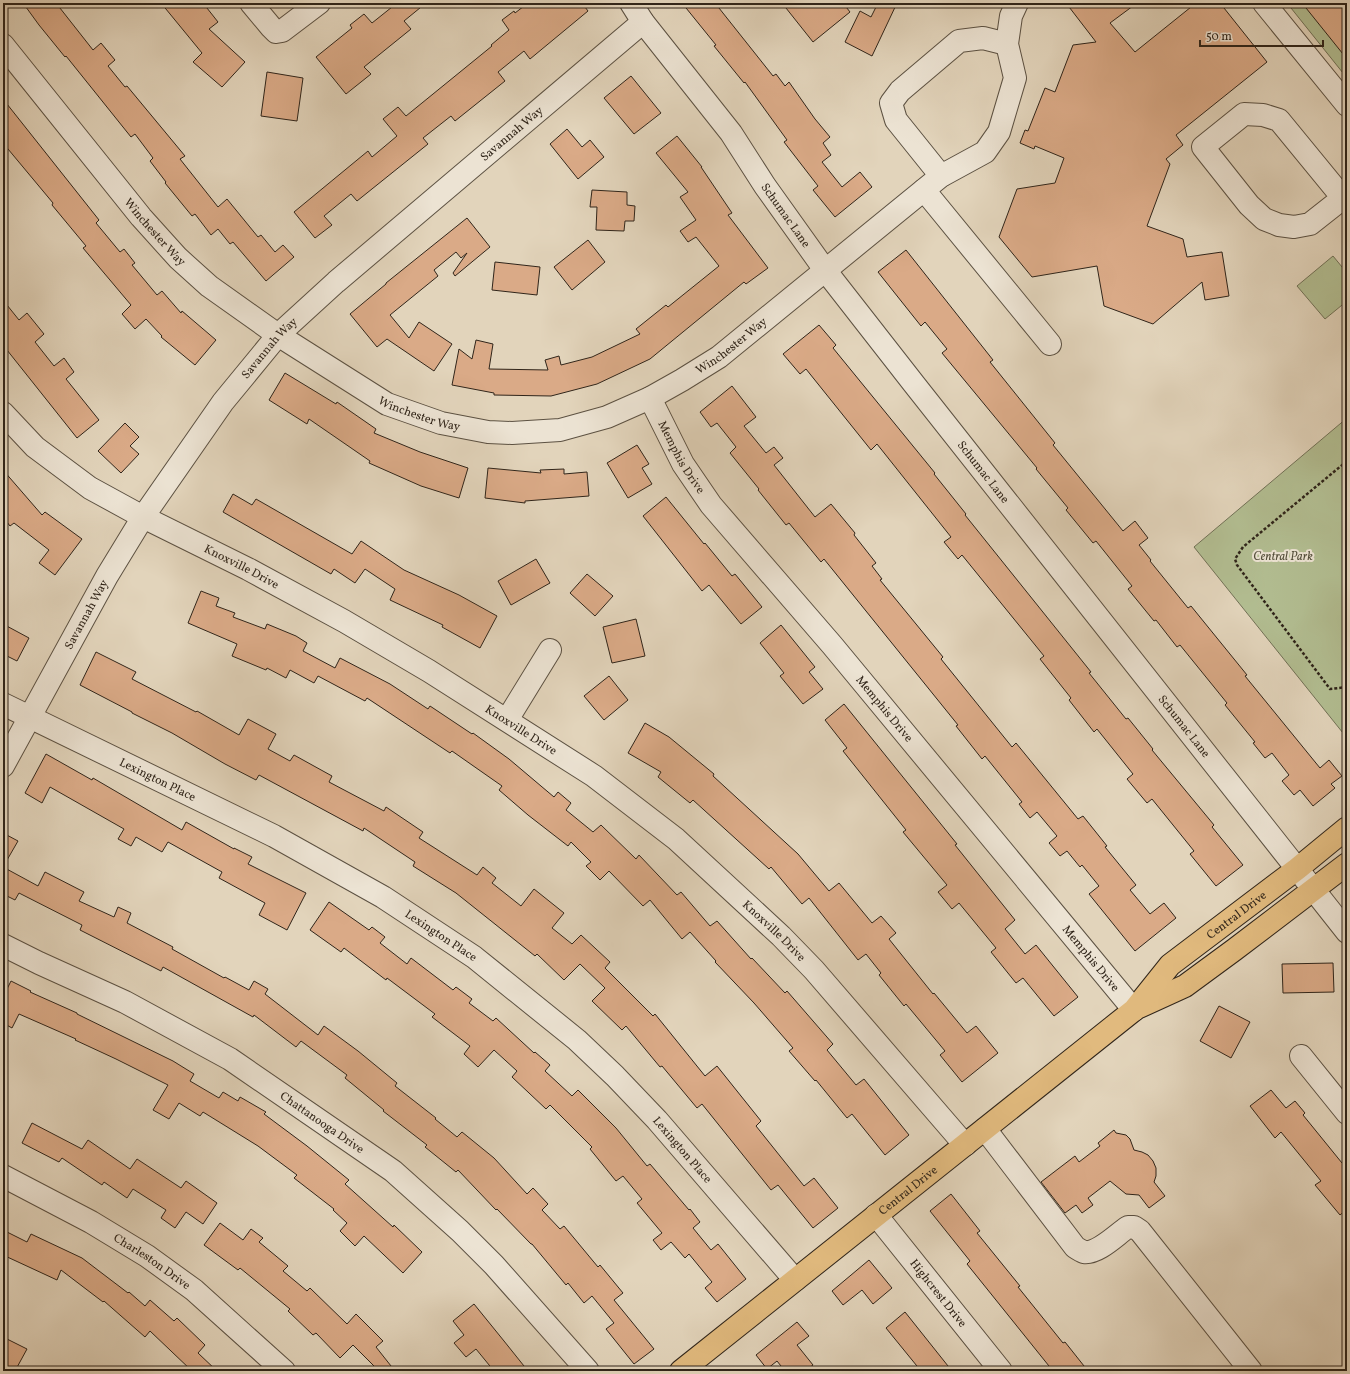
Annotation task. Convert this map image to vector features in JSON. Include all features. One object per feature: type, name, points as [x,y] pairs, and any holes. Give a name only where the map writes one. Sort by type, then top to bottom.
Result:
[{"type":"main road","name":"Central Drive","points":[[692,1368],[795,1280],[1134,1010],[1170,965],[1297,869],[1347,828]]},
{"type":"main road","name":"Central Drive","points":[[1134,1010],[1185,986],[1347,864]]},
{"type":"street","points":[[251,3],[276,32],[282,32],[319,3]]},
{"type":"street","name":"Schumac Lane","points":[[632,3],[643,22],[731,133],[765,186],[825,270],[1347,932]]},
{"type":"street","points":[[1007,44],[983,38],[959,41],[900,91],[891,103],[896,120],[941,176],[985,152],[999,132],[1015,78],[1007,44],[1011,16],[1017,3]]},
{"type":"street","points":[[1264,3],[1347,105]]},
{"type":"street","name":"Savannah Way","points":[[3,766],[107,576],[143,517],[223,402],[278,334],[336,282],[643,22]]},
{"type":"street","name":"Winchester Way","points":[[3,45],[141,217],[178,258],[210,286],[278,334],[387,404],[441,423],[488,432],[512,433],[560,430],[607,416],[650,398],[682,380],[719,357],[941,176]]},
{"type":"street","points":[[1244,114],[1263,115],[1279,120],[1345,200],[1310,224],[1294,227],[1274,223],[1264,219],[1249,205],[1203,147],[1244,114]]},
{"type":"street","points":[[917,196],[1050,344]]},
{"type":"street","name":"Memphis Drive","points":[[650,398],[683,464],[711,505],[832,645],[1134,1010]]},
{"type":"street","name":"Knoxville Drive","points":[[3,413],[35,447],[84,484],[143,517],[344,621],[429,671],[594,776],[676,839],[769,925],[814,970],[965,1145]]},
{"type":"street","points":[[507,720],[550,650]]},
{"type":"street","name":"Lexington Place","points":[[3,704],[274,836],[383,897],[474,957],[577,1040],[616,1076],[657,1120],[795,1280]]},
{"type":"street","name":"Chattanooga Drive","points":[[3,945],[38,963],[125,1002],[230,1059],[393,1171],[460,1231],[494,1265],[588,1371]]},
{"type":"street","points":[[1301,1056],[1347,1113]]},
{"type":"street","points":[[985,1129],[1075,1247],[1083,1252],[1090,1252],[1097,1250],[1128,1227],[1134,1227],[1140,1231],[1251,1371]]},
{"type":"street","name":"Charleston Drive","points":[[3,1176],[91,1222],[148,1256],[194,1290],[284,1371]]},
{"type":"street","name":"Highcrest Drive","points":[[876,1215],[1001,1371]]},
{"type":"path","points":[[1347,462],[1243,547],[1235,559],[1237,566],[1330,689],[1347,687]]},
{"type":"green space","points":[[1287,3],[1347,3],[1347,78]]},
{"type":"green space","points":[[1333,256],[1347,273],[1347,301],[1325,319],[1297,286]]},
{"type":"green space","name":"Central Park","points":[[1347,418],[1347,738],[1194,547]]},
{"type":"building","points":[[23,3],[56,3],[93,50],[101,43],[115,60],[108,66],[125,87],[127,86],[185,156],[180,159],[218,207],[227,199],[258,237],[261,235],[275,252],[283,245],[294,257],[266,281],[233,242],[230,244],[218,229],[211,235],[195,214],[192,216],[165,183],[166,182],[150,161],[153,158],[135,134],[131,137],[39,25]]},
{"type":"building","points":[[161,3],[203,3],[218,22],[209,29],[245,62],[222,87],[193,62],[202,53]]},
{"type":"building","points":[[397,3],[426,3],[404,21],[411,29],[364,67],[371,74],[346,94],[316,57],[352,28],[350,25],[364,14],[372,23]]},
{"type":"building","points":[[528,3],[582,3],[588,11],[530,59],[524,51],[498,72],[505,81],[455,121],[451,116],[423,138],[428,144],[357,201],[351,194],[324,216],[332,225],[315,238],[294,212],[368,151],[372,157],[397,136],[383,119],[398,107],[406,116],[492,46],[491,45],[509,30],[502,20],[514,11],[515,13]]},
{"type":"building","points":[[682,3],[715,3],[773,76],[776,74],[785,86],[789,82],[815,119],[830,137],[823,143],[831,155],[822,162],[842,187],[860,172],[872,187],[835,217],[813,190],[818,186],[784,142],[787,140],[745,82],[744,83],[714,46],[716,45]]},
{"type":"building","points":[[782,3],[843,3],[850,12],[813,42]]},
{"type":"building","points":[[878,3],[897,3],[872,56],[845,42],[860,11],[871,17]]},
{"type":"building","points":[[1066,3],[1137,3],[1110,23],[1135,52],[1196,3],[1220,3],[1267,62],[1176,135],[1183,145],[1166,159],[1170,164],[1147,226],[1183,239],[1187,257],[1222,252],[1229,296],[1205,300],[1202,282],[1153,324],[1104,306],[1097,266],[1032,277],[999,237],[1017,189],[1055,183],[1064,158],[1035,146],[1034,149],[1020,143],[1025,130],[1028,131],[1045,88],[1055,92],[1073,45],[1096,42]]},
{"type":"building","points":[[1302,3],[1347,3],[1347,59]]},
{"type":"building","points":[[267,72],[303,78],[297,121],[261,116]]},
{"type":"building","points":[[631,76],[661,113],[634,134],[604,98]]},
{"type":"building","points":[[3,99],[99,220],[96,223],[120,252],[124,249],[135,263],[132,265],[157,295],[162,291],[181,313],[182,311],[216,340],[195,365],[161,337],[162,336],[146,319],[135,329],[122,314],[131,305],[83,248],[86,246],[52,205],[53,203],[3,143]]},
{"type":"building","points":[[567,129],[582,147],[590,140],[604,157],[578,179],[550,144]]},
{"type":"building","points":[[677,136],[702,167],[732,213],[728,215],[768,268],[746,284],[744,282],[650,359],[597,384],[551,396],[494,395],[494,393],[452,385],[459,349],[472,359],[476,340],[493,344],[489,369],[548,370],[545,360],[559,356],[561,365],[592,357],[640,334],[636,329],[666,305],[668,307],[719,266],[696,237],[688,242],[680,231],[696,220],[680,197],[688,192],[656,153]]},
{"type":"building","points":[[592,190],[627,192],[627,205],[635,206],[634,221],[625,221],[624,231],[596,230],[597,207],[590,207]]},
{"type":"building","points":[[467,218],[490,247],[455,276],[453,273],[467,253],[461,258],[456,252],[434,270],[438,276],[390,315],[409,338],[419,322],[452,344],[434,371],[387,339],[377,347],[350,314]]},
{"type":"building","points":[[588,240],[605,262],[572,290],[554,267]]},
{"type":"building","points":[[906,250],[993,360],[990,362],[1055,443],[1053,445],[1123,531],[1135,521],[1148,538],[1139,545],[1188,608],[1191,606],[1247,675],[1245,676],[1320,768],[1329,760],[1342,776],[1331,784],[1335,788],[1313,806],[1300,790],[1294,795],[1282,781],[1289,775],[1272,753],[1265,758],[1253,743],[1255,742],[1225,705],[1227,703],[1180,645],[1177,647],[1156,620],[1154,621],[1128,589],[1132,586],[1096,541],[1093,543],[1066,510],[1068,508],[1036,469],[1037,468],[942,353],[947,349],[925,322],[921,326],[878,272]]},
{"type":"building","points":[[495,262],[540,267],[537,295],[492,290]]},
{"type":"building","points":[[3,300],[19,320],[27,313],[44,334],[35,342],[54,366],[64,358],[74,372],[66,379],[99,420],[77,438],[3,345]]},
{"type":"building","points":[[819,325],[836,345],[833,348],[935,473],[934,474],[966,514],[965,515],[1091,672],[1089,673],[1126,719],[1128,718],[1153,749],[1152,750],[1214,825],[1212,827],[1243,865],[1216,886],[1190,854],[1194,851],[1152,799],[1147,803],[1127,779],[1133,774],[1097,729],[1094,732],[1069,700],[1071,698],[1040,659],[1044,656],[962,555],[958,559],[944,542],[951,537],[877,444],[871,450],[806,369],[800,374],[783,354]]},
{"type":"building","points":[[285,373],[336,404],[337,402],[376,429],[374,433],[420,452],[468,468],[459,498],[421,486],[369,463],[370,461],[309,419],[307,424],[269,400]]},
{"type":"building","points":[[732,386],[756,417],[744,426],[766,453],[774,447],[783,458],[774,465],[815,517],[831,504],[855,533],[854,535],[876,563],[872,566],[882,579],[880,580],[943,657],[941,659],[1012,747],[1016,743],[1078,819],[1083,816],[1107,846],[1105,847],[1136,885],[1130,890],[1150,914],[1164,903],[1176,918],[1135,951],[1089,894],[1099,886],[1082,865],[1080,867],[1067,851],[1060,856],[1049,843],[1057,836],[1037,812],[1030,818],[1019,804],[1022,802],[985,756],[982,759],[956,726],[958,725],[824,559],[821,562],[789,523],[786,525],[758,490],[759,489],[730,453],[736,447],[717,423],[711,427],[700,412]]},
{"type":"building","points":[[125,423],[139,437],[130,446],[139,454],[121,473],[98,451]]},
{"type":"building","points":[[637,445],[649,464],[642,468],[652,484],[628,498],[607,463]]},
{"type":"building","points":[[488,468],[541,473],[540,470],[564,469],[564,474],[587,472],[589,496],[525,501],[525,503],[485,498]]},
{"type":"building","points":[[3,470],[42,515],[45,512],[82,539],[55,575],[39,563],[49,550],[14,523],[10,526],[3,517]]},
{"type":"building","points":[[233,494],[252,505],[256,499],[352,554],[361,541],[404,570],[459,595],[497,616],[480,648],[442,627],[443,625],[390,600],[395,589],[365,569],[355,583],[334,569],[331,574],[223,512]]},
{"type":"building","points":[[666,497],[704,544],[705,543],[732,576],[735,574],[762,607],[741,624],[709,585],[702,591],[643,516]]},
{"type":"building","points":[[536,559],[550,583],[511,605],[498,581]]},
{"type":"building","points":[[587,574],[613,596],[595,616],[570,593]]},
{"type":"building","points":[[201,591],[219,598],[216,606],[235,613],[233,617],[265,629],[267,624],[296,636],[307,643],[303,651],[335,668],[340,658],[390,684],[428,709],[430,706],[472,734],[473,733],[509,759],[554,797],[558,792],[571,803],[566,810],[593,832],[601,825],[636,859],[639,855],[677,895],[681,892],[710,926],[717,921],[751,959],[752,958],[785,993],[787,991],[833,1044],[827,1050],[856,1085],[864,1079],[909,1135],[885,1155],[852,1114],[847,1118],[816,1080],[815,1081],[789,1051],[793,1048],[754,1003],[715,962],[716,961],[690,932],[682,939],[650,900],[643,906],[609,871],[600,880],[586,866],[591,862],[571,842],[568,846],[528,815],[499,790],[502,786],[452,751],[450,753],[367,698],[365,701],[318,676],[314,683],[290,670],[286,678],[267,668],[266,670],[232,656],[237,644],[188,623]]},
{"type":"building","points":[[636,619],[645,656],[612,663],[603,627]]},
{"type":"building","points":[[3,624],[29,638],[17,661],[3,654]]},
{"type":"building","points":[[781,625],[815,667],[809,672],[823,689],[803,704],[780,676],[784,673],[760,643]]},
{"type":"building","points":[[96,652],[136,672],[132,679],[196,712],[197,711],[239,735],[248,719],[276,734],[268,749],[290,761],[294,755],[332,776],[329,782],[384,811],[386,807],[423,832],[419,838],[477,875],[483,867],[496,878],[492,883],[521,906],[534,889],[564,913],[552,928],[572,944],[581,935],[610,962],[605,968],[653,1016],[655,1014],[705,1076],[717,1066],[761,1121],[756,1126],[804,1186],[814,1178],[838,1208],[813,1228],[778,1185],[771,1190],[702,1104],[697,1108],[626,1026],[622,1030],[592,1001],[605,988],[580,964],[564,980],[537,954],[535,956],[456,893],[413,866],[415,862],[364,828],[363,831],[259,775],[256,780],[172,733],[80,685]]},
{"type":"building","points":[[609,676],[628,700],[604,720],[584,696]]},
{"type":"building","points":[[844,704],[957,844],[955,845],[1015,920],[1005,929],[1025,954],[1036,945],[1078,997],[1054,1016],[1023,978],[1016,983],[991,952],[996,948],[959,903],[952,909],[938,892],[947,885],[903,832],[906,830],[843,751],[847,748],[825,720]]},
{"type":"building","points":[[645,723],[669,737],[714,774],[713,776],[798,854],[829,891],[839,883],[872,923],[881,916],[896,933],[889,939],[933,994],[934,993],[967,1033],[976,1026],[998,1053],[962,1082],[940,1055],[945,1051],[906,1004],[904,1006],[879,975],[881,973],[866,954],[858,960],[809,898],[802,904],[771,867],[769,869],[693,800],[690,803],[658,777],[661,772],[628,753]]},
{"type":"building","points":[[46,754],[92,780],[93,778],[182,830],[186,822],[234,849],[252,857],[248,864],[306,893],[287,930],[259,915],[265,903],[219,878],[222,872],[168,842],[162,852],[136,837],[131,846],[118,839],[124,829],[50,787],[42,803],[25,793]]},
{"type":"building","points":[[3,833],[18,841],[3,867]]},
{"type":"building","points":[[3,867],[38,886],[45,872],[84,892],[79,901],[114,917],[118,907],[131,913],[127,923],[173,947],[172,949],[224,978],[225,977],[249,990],[254,981],[268,989],[265,994],[318,1035],[324,1026],[358,1051],[397,1083],[395,1086],[436,1118],[435,1119],[457,1137],[462,1132],[494,1158],[527,1194],[533,1188],[548,1204],[542,1210],[560,1229],[564,1226],[598,1267],[600,1265],[623,1293],[614,1300],[654,1349],[634,1364],[606,1329],[614,1323],[592,1296],[584,1303],[568,1283],[566,1285],[532,1244],[497,1209],[496,1210],[458,1170],[456,1172],[425,1147],[427,1145],[383,1111],[384,1110],[345,1078],[347,1075],[301,1041],[296,1047],[254,1015],[253,1017],[163,967],[161,971],[80,930],[82,925],[19,893],[15,900],[3,894]]},
{"type":"building","points":[[329,902],[369,930],[372,927],[385,937],[380,943],[407,964],[411,958],[453,990],[456,987],[472,999],[469,1003],[493,1021],[496,1018],[534,1053],[535,1052],[550,1065],[545,1071],[572,1096],[578,1090],[616,1128],[647,1166],[650,1164],[689,1210],[690,1209],[700,1222],[693,1228],[711,1250],[718,1244],[746,1279],[717,1302],[705,1288],[712,1282],[689,1254],[685,1258],[671,1242],[661,1250],[653,1240],[662,1233],[637,1203],[642,1199],[623,1176],[616,1181],[590,1149],[592,1147],[550,1105],[546,1109],[512,1077],[517,1071],[494,1050],[478,1067],[464,1054],[470,1046],[432,1017],[435,1014],[387,978],[386,980],[344,948],[341,952],[310,930]]},
{"type":"building","points":[[1333,963],[1334,992],[1283,993],[1282,964]]},
{"type":"building","points":[[11,981],[31,991],[30,992],[77,1013],[173,1061],[194,1074],[190,1081],[219,1098],[223,1092],[238,1101],[240,1097],[266,1112],[264,1114],[349,1180],[345,1184],[393,1227],[394,1225],[422,1252],[403,1273],[364,1236],[355,1246],[340,1231],[347,1223],[333,1210],[334,1209],[294,1178],[297,1175],[258,1146],[203,1112],[200,1116],[179,1103],[169,1119],[153,1110],[168,1085],[75,1040],[76,1039],[19,1014],[12,1028],[3,1023],[3,997]]},
{"type":"building","points":[[1219,1006],[1250,1022],[1231,1058],[1200,1041]]},
{"type":"building","points":[[1271,1090],[1286,1108],[1295,1101],[1305,1113],[1303,1115],[1342,1163],[1347,1159],[1347,1209],[1340,1215],[1315,1185],[1321,1181],[1281,1132],[1275,1138],[1250,1106]]},
{"type":"building","points":[[32,1123],[82,1149],[88,1140],[130,1169],[137,1159],[181,1188],[186,1181],[217,1203],[203,1224],[186,1212],[175,1228],[161,1218],[166,1210],[133,1189],[127,1198],[104,1182],[102,1185],[62,1158],[59,1162],[22,1143]]},
{"type":"building","points":[[1114,1130],[1116,1133],[1126,1135],[1130,1139],[1134,1150],[1148,1155],[1153,1161],[1156,1168],[1154,1182],[1165,1196],[1149,1208],[1139,1195],[1126,1194],[1110,1181],[1088,1198],[1093,1205],[1082,1213],[1076,1205],[1065,1213],[1041,1182],[1075,1156],[1079,1162],[1100,1146],[1098,1143]]},
{"type":"building","points":[[951,1194],[980,1231],[977,1233],[1020,1286],[1018,1287],[1063,1343],[1065,1342],[1088,1371],[1053,1371],[967,1264],[970,1261],[930,1211]]},
{"type":"building","points":[[220,1223],[243,1240],[251,1229],[263,1238],[259,1242],[288,1266],[283,1271],[307,1291],[310,1288],[347,1324],[356,1314],[383,1341],[376,1347],[395,1371],[379,1371],[353,1345],[340,1358],[316,1333],[313,1335],[288,1311],[290,1309],[240,1268],[238,1270],[204,1245]]},
{"type":"building","points":[[3,1230],[27,1242],[31,1234],[82,1258],[128,1293],[129,1292],[145,1306],[150,1300],[174,1321],[177,1318],[205,1345],[198,1353],[217,1371],[192,1371],[150,1331],[145,1337],[104,1301],[103,1302],[61,1270],[57,1280],[3,1255]]},
{"type":"building","points":[[869,1260],[892,1288],[873,1304],[862,1290],[843,1305],[832,1291]]},
{"type":"building","points":[[474,1304],[528,1371],[494,1371],[476,1349],[466,1357],[454,1343],[464,1335],[453,1321]]},
{"type":"building","points":[[905,1312],[952,1371],[921,1371],[886,1328]]},
{"type":"building","points":[[797,1322],[809,1336],[797,1345],[813,1365],[805,1371],[785,1371],[777,1361],[767,1369],[756,1355]]},
{"type":"building","points":[[3,1337],[27,1349],[15,1371],[3,1371]]}]
